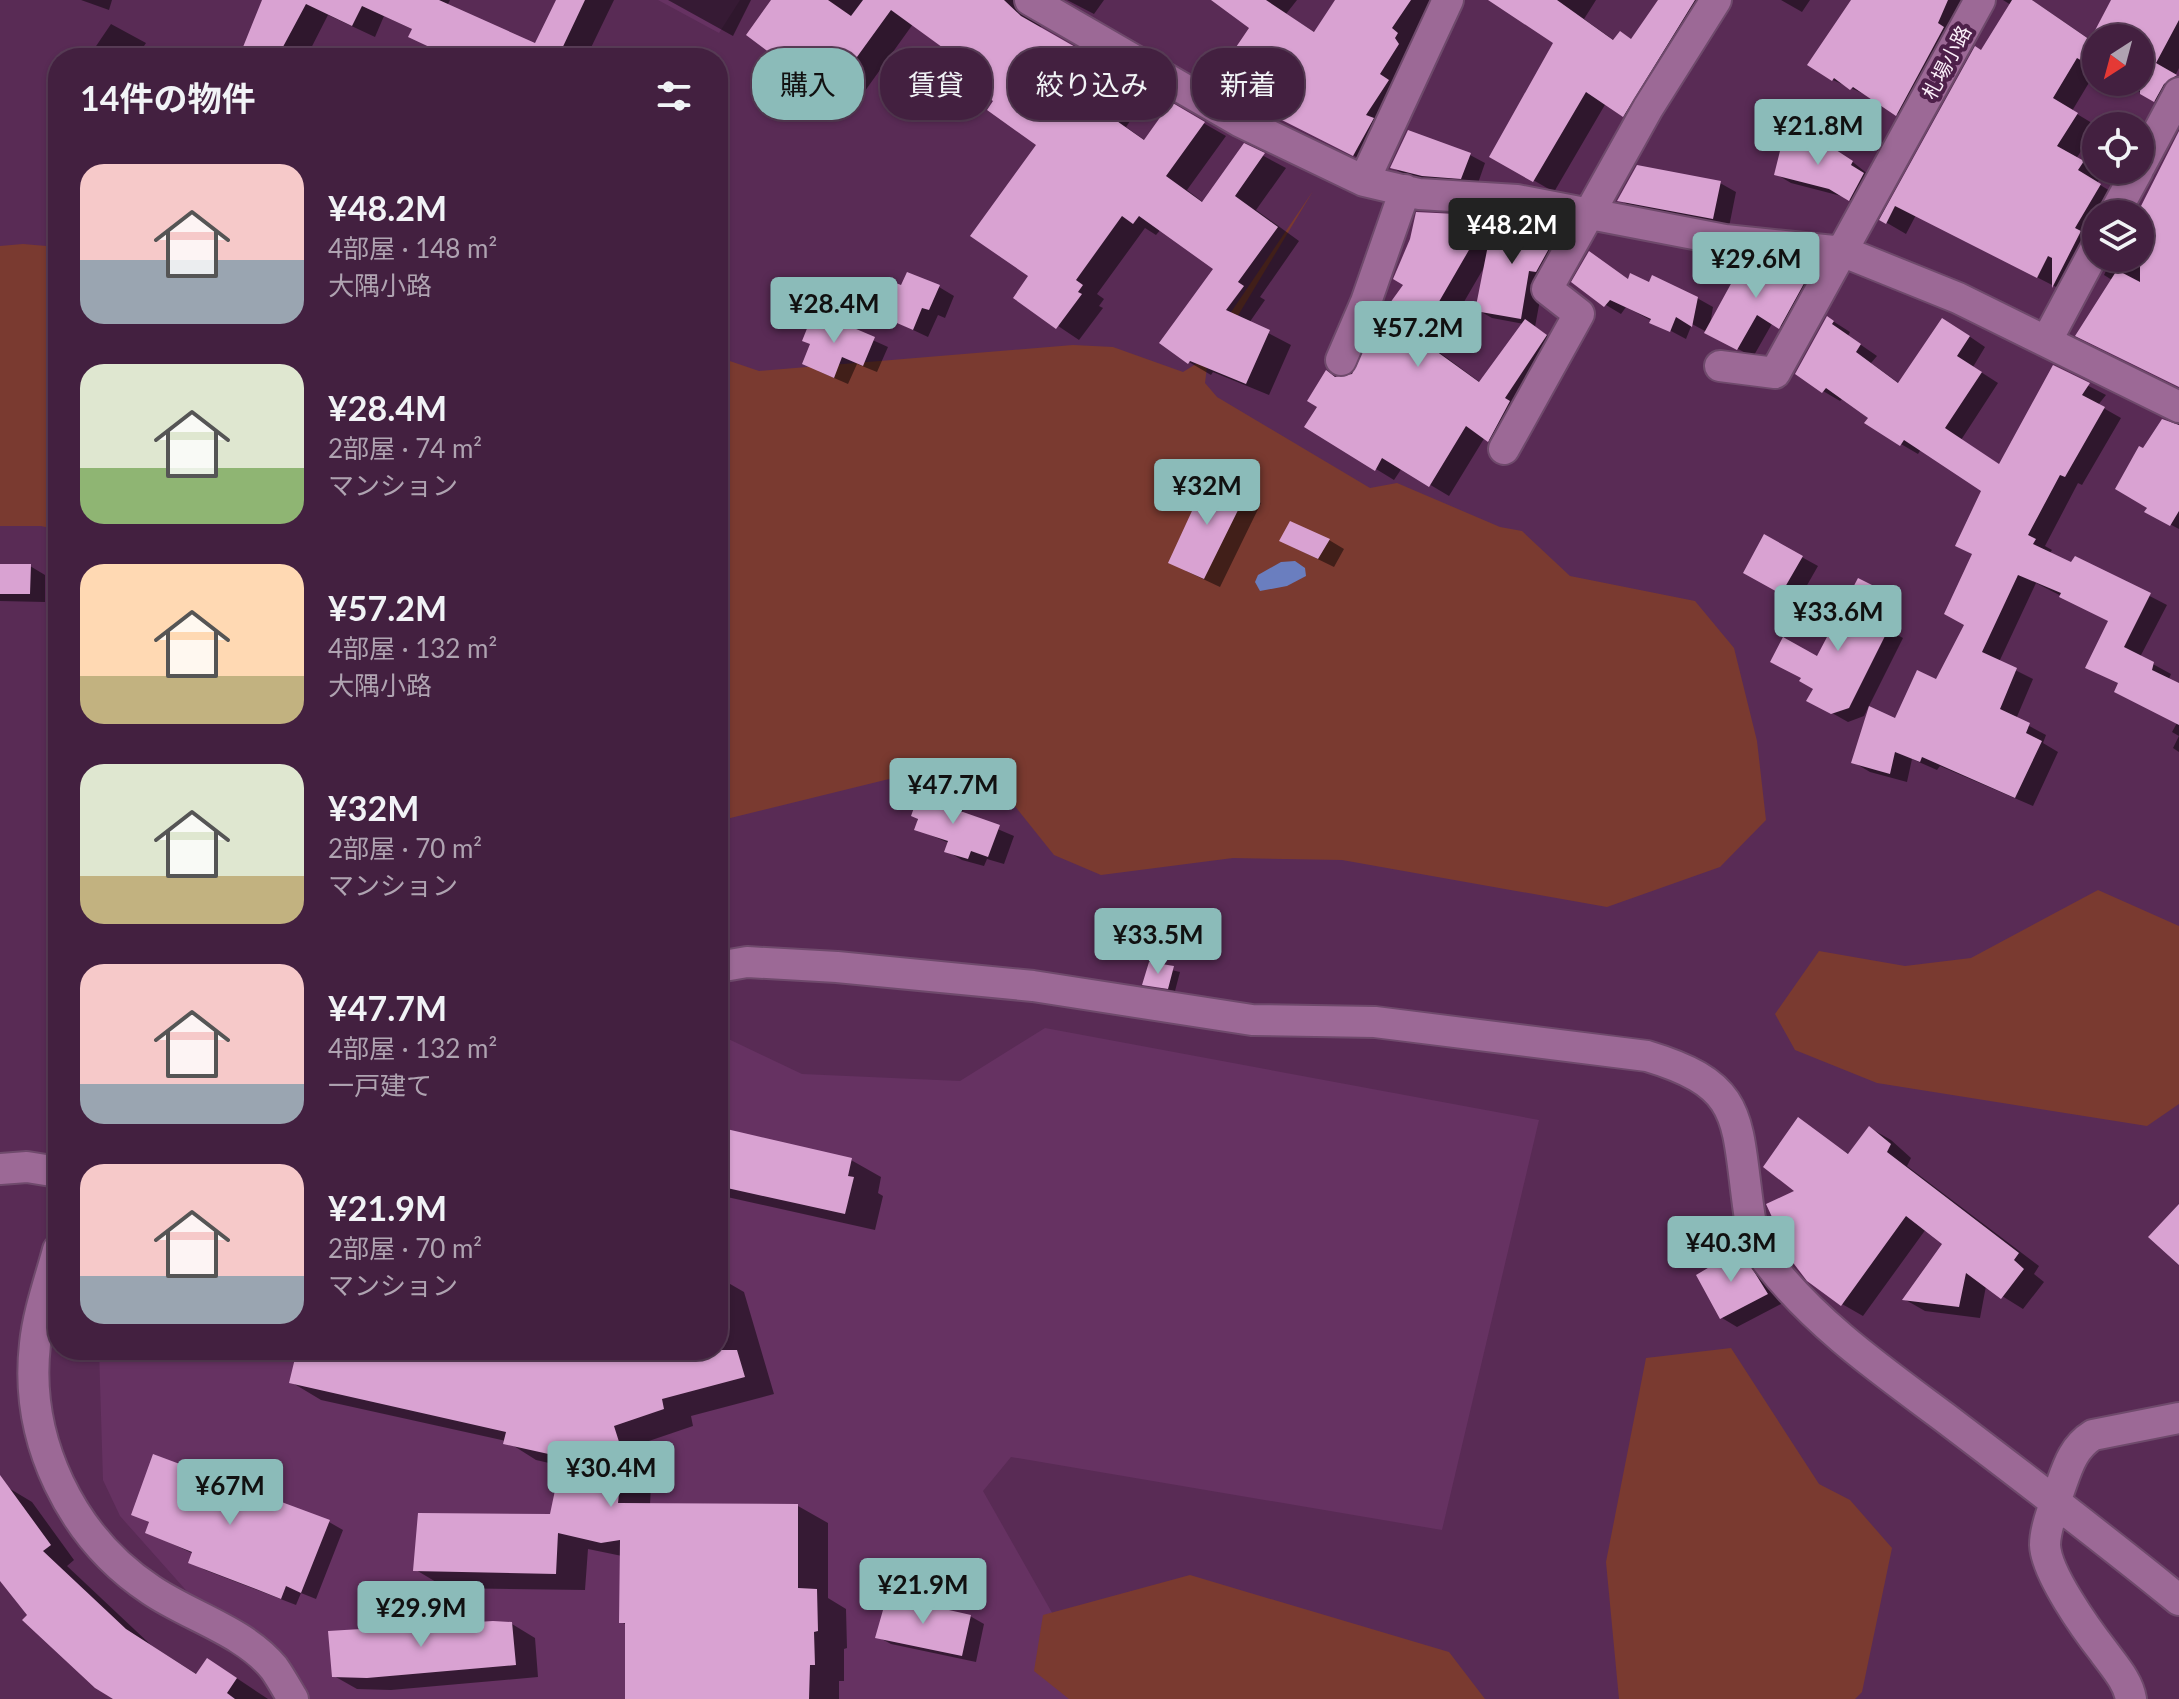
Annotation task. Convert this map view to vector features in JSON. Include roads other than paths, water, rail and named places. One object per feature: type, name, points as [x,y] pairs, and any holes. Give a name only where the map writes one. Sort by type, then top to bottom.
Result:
[{"type":"street","points":[[1030,0],[1241,122],[1364,181],[1405,190],[1517,200],[1725,240],[1844,252],[1958,298],[2179,407]]},
{"type":"street","points":[[1364,181],[1448,0]]},
{"type":"street","points":[[1504,449],[1579,314],[1547,289],[1648,108],[1716,0]]},
{"type":"street","name":"札場小路","points":[[1720,366],[1775,373],[1980,0]]},
{"type":"street","points":[[2154,140],[2179,93]]},
{"type":"street","points":[[1341,360],[1366,302],[1405,190]]},
{"type":"street","points":[[2047,340],[2083,272]]},
{"type":"street","points":[[728,965],[747,962],[837,967],[1033,986],[1252,1020],[1375,1022],[1647,1056],[1676,1065],[1695,1074],[1725,1097],[1738,1132],[1753,1243],[1779,1277],[1847,1344],[2056,1502],[2179,1600]]},
{"type":"street","points":[[1,1163],[48,1170]]},
{"type":"street","points":[[48,1291],[35,1344],[37,1417],[63,1498],[103,1552],[150,1590],[248,1645],[273,1667],[293,1699]]},
{"type":"street","points":[[2131,1699],[2117,1670],[2079,1616],[2050,1564],[2045,1545],[2070,1459],[2081,1443],[2093,1435],[2179,1418]]},
{"type":"water","points":[[1295,561],[1305,568],[1306,576],[1287,586],[1260,591],[1255,582],[1258,575],[1281,562]]}]
